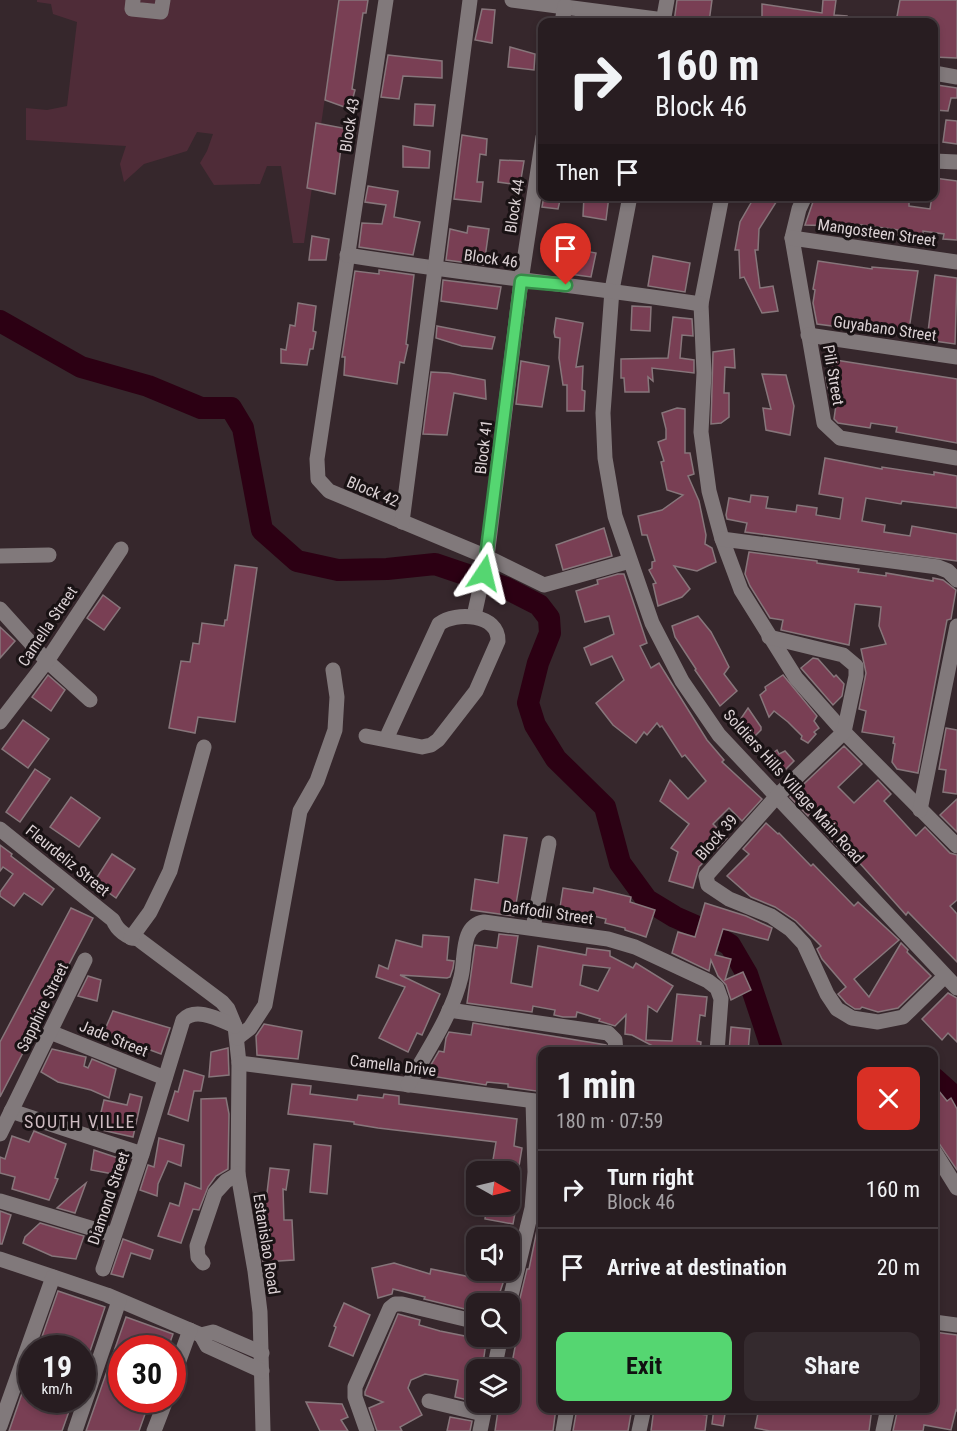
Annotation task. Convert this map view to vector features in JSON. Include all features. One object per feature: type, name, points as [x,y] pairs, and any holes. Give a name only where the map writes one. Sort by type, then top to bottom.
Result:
[{"type":"street","points":[[133,0],[132,9],[161,12],[163,0]]},
{"type":"street","name":"Block 43","points":[[347,255],[386,0]]},
{"type":"street","points":[[402,522],[470,0]]},
{"type":"street","points":[[512,0],[644,18]]},
{"type":"street","points":[[664,18],[667,0]]},
{"type":"street","points":[[563,18],[565,6]]},
{"type":"street","points":[[938,74],[957,77]]},
{"type":"street","points":[[938,161],[957,162]]},
{"type":"street","name":"Block 44","points":[[521,281],[538,170]]},
{"type":"street","name":"Soldiers Hills Village Main Road","points":[[629,201],[612,290],[603,413],[605,458],[615,516],[652,623],[682,681],[719,735],[957,988]]},
{"type":"street","points":[[721,201],[701,304],[704,373],[701,432],[709,491],[722,539],[741,590],[796,678],[844,732],[957,846]]},
{"type":"street","name":"Pili Street","points":[[803,201],[792,238],[824,423],[840,438],[957,458]]},
{"type":"street","name":"Mangosteen Street","points":[[792,238],[957,262]]},
{"type":"street","name":"Block 46","points":[[347,255],[521,281],[612,290],[701,304]]},
{"type":"street","name":"Block 42","points":[[347,255],[316,459],[318,479],[329,491],[487,557],[544,585],[630,561]]},
{"type":"street","name":"Block 41","points":[[474,616],[487,557],[521,281]]},
{"type":"street","name":"Guyabano Street","points":[[808,335],[957,357]]},
{"type":"street","points":[[722,539],[938,567],[948,571],[957,580]]},
{"type":"street","name":"Camella Street","points":[[0,722],[47,661],[121,549]]},
{"type":"street","points":[[0,556],[49,555]]},
{"type":"street","points":[[0,609],[47,661],[90,700]]},
{"type":"street","points":[[366,736],[422,747],[431,746],[476,691],[498,641],[499,634],[495,628],[474,616],[451,618],[439,624],[386,739]]},
{"type":"street","points":[[920,810],[957,626]]},
{"type":"street","points":[[769,637],[843,655],[856,666],[844,732]]},
{"type":"street","points":[[236,1032],[254,1023],[265,1005],[300,811],[317,781],[335,730],[337,697],[333,670]]},
{"type":"street","name":"Block 39","points":[[844,732],[777,795],[706,876],[708,885],[729,899],[771,916],[790,929],[804,944],[837,1009],[852,1018],[878,1022],[903,1017],[945,976]]},
{"type":"street","points":[[134,936],[161,893],[170,872],[204,747]]},
{"type":"street","name":"Fleurdeliz Street","points":[[0,829],[113,920],[116,927],[134,936],[222,1002],[228,1009],[236,1032],[238,1063]]},
{"type":"street","points":[[532,928],[549,843]]},
{"type":"street","name":"Daffodil Street","points":[[408,1085],[449,1010],[461,976],[468,933],[472,926],[484,922],[608,939],[628,945],[708,981],[717,988],[721,999],[717,1047]]},
{"type":"street","name":"Sapphire Street","points":[[0,1134],[85,960]]},
{"type":"street","points":[[449,1010],[608,1033],[615,1040],[616,1047]]},
{"type":"street","name":"Diamond Street","points":[[103,1269],[142,1154],[183,1020],[187,1016],[201,1014],[236,1032]]},
{"type":"street","name":"Jade Street","points":[[50,1032],[165,1078]]},
{"type":"street","name":"Camella Drive","points":[[238,1063],[538,1102]]},
{"type":"street","name":"Estanislao Road","points":[[238,1063],[238,1174],[255,1271],[262,1353],[263,1431]]},
{"type":"street","points":[[512,1293],[532,1208],[538,1102]]},
{"type":"street","points":[[11,1111],[142,1154]]},
{"type":"street","points":[[938,1157],[957,1188]]},
{"type":"street","points":[[203,1263],[198,1257],[197,1246],[215,1193],[226,1181],[238,1174]]},
{"type":"street","points":[[0,1201],[114,1235]]},
{"type":"street","points":[[0,1259],[119,1301],[196,1333],[213,1332],[262,1353]]},
{"type":"street","points":[[0,1426],[53,1277]]},
{"type":"street","points":[[75,1431],[119,1301]]},
{"type":"street","points":[[367,1431],[354,1397],[355,1387],[390,1308],[395,1304],[402,1304],[466,1319]]},
{"type":"street","points":[[938,1323],[957,1325]]},
{"type":"street","points":[[196,1333],[207,1346],[262,1371]]},
{"type":"street","points":[[186,1353],[196,1333]]},
{"type":"street","points":[[429,1401],[466,1406]]},
{"type":"street","points":[[154,1431],[160,1413]]},
{"type":"street","points":[[480,1431],[484,1413]]},
{"type":"street","points":[[562,1431],[566,1413]]},
{"type":"street","points":[[639,1431],[643,1413]]},
{"type":"street","points":[[883,1431],[887,1413]]},
{"type":"shaded area","points":[[37,0],[339,0],[304,243],[293,243],[281,166],[267,166],[260,184],[214,185],[200,163],[213,134],[197,132],[187,151],[144,164],[124,182],[120,164],[126,146],[26,140],[26,108],[47,110],[67,106],[77,22],[53,14],[51,4],[37,2]]},
{"type":"building","points":[[339,0],[368,0],[366,13],[363,13],[352,89],[355,90],[350,109],[325,100]]},
{"type":"building","points":[[677,0],[712,0],[710,18],[675,18]]},
{"type":"building","points":[[823,0],[836,0],[834,15],[847,16],[847,18],[762,18],[762,4],[822,13]]},
{"type":"building","points":[[900,0],[957,0],[957,58],[938,57],[938,18],[897,18]]},
{"type":"building","points":[[482,9],[495,10],[492,43],[475,40]]},
{"type":"building","points":[[510,47],[535,54],[534,70],[508,67]]},
{"type":"building","points":[[388,55],[442,61],[442,78],[403,76],[399,99],[381,97]]},
{"type":"building","points":[[938,85],[957,88],[957,98],[951,98],[948,111],[938,110]]},
{"type":"building","points":[[415,104],[435,105],[433,126],[414,125]]},
{"type":"building","points":[[946,120],[957,121],[957,144],[943,142]]},
{"type":"building","points":[[316,123],[348,129],[346,149],[341,148],[335,194],[307,188]]},
{"type":"building","points":[[462,135],[487,139],[486,155],[480,154],[477,182],[483,182],[481,202],[454,199]]},
{"type":"building","points":[[403,146],[430,151],[429,168],[403,167]]},
{"type":"building","points":[[500,160],[524,161],[520,185],[498,182]]},
{"type":"building","points":[[938,179],[957,181],[957,240],[943,239],[944,234],[923,231],[923,238],[898,235],[898,230],[861,225],[862,232],[838,229],[838,226],[805,225],[813,201],[909,201],[909,206],[930,209],[931,201],[938,201]]},
{"type":"building","points":[[368,186],[398,191],[394,217],[420,222],[413,255],[359,247],[362,223],[382,224],[386,205],[365,202]]},
{"type":"building","points":[[543,201],[560,201],[558,209],[542,207]]},
{"type":"building","points":[[584,201],[608,201],[606,220],[583,216]]},
{"type":"building","points":[[752,201],[777,201],[759,229],[758,250],[755,250],[760,288],[773,286],[778,311],[762,313],[744,277],[740,278],[739,250],[735,250],[740,222]]},
{"type":"building","points":[[468,226],[489,229],[484,265],[446,260],[450,229],[467,233]]},
{"type":"building","points":[[312,236],[329,239],[326,260],[309,260]]},
{"type":"building","points":[[559,240],[575,242],[574,249],[596,253],[591,277],[555,272]]},
{"type":"building","points":[[653,256],[690,263],[685,292],[648,286]]},
{"type":"building","points":[[818,261],[872,269],[872,267],[918,271],[908,336],[817,324],[813,303],[815,290],[813,289]]},
{"type":"building","points":[[379,270],[414,275],[406,344],[408,345],[404,363],[400,362],[397,384],[344,375],[345,357],[342,357],[355,271],[379,274]]},
{"type":"building","points":[[935,275],[957,278],[955,344],[927,340]]},
{"type":"building","points":[[443,280],[501,287],[497,309],[441,301]]},
{"type":"building","points":[[298,303],[316,306],[313,331],[316,332],[307,365],[281,363],[281,349],[286,350],[290,325],[295,326]]},
{"type":"building","points":[[632,306],[651,307],[650,331],[631,330]]},
{"type":"building","points":[[673,317],[692,319],[693,336],[682,335],[680,358],[694,360],[694,373],[652,368],[653,381],[648,377],[649,392],[625,392],[624,378],[621,378],[621,359],[668,358]]},
{"type":"building","points":[[556,318],[583,323],[576,367],[583,366],[584,411],[567,411],[567,385],[563,385],[559,358],[560,338],[555,337],[554,332]]},
{"type":"building","points":[[437,326],[495,337],[492,349],[462,346],[436,338]]},
{"type":"building","points":[[734,349],[735,368],[725,367],[724,393],[729,393],[729,417],[721,423],[711,424],[713,352]]},
{"type":"building","points":[[829,359],[957,379],[957,443],[896,432],[897,427],[871,423],[870,428],[838,423],[834,419],[838,391],[828,389],[826,379]]},
{"type":"building","points":[[521,361],[549,366],[542,407],[516,404]]},
{"type":"building","points":[[431,372],[485,380],[486,399],[454,393],[447,435],[423,434]]},
{"type":"building","points":[[762,374],[786,375],[794,406],[790,435],[766,430],[763,408],[771,409]]},
{"type":"building","points":[[677,408],[685,409],[685,453],[690,453],[694,474],[688,476],[699,501],[706,535],[705,544],[712,548],[716,562],[697,571],[674,566],[690,589],[682,597],[658,606],[653,584],[656,583],[649,570],[652,568],[652,562],[655,561],[647,535],[642,535],[638,516],[662,510],[683,495],[667,490],[661,462],[664,461],[658,442],[666,439],[662,413]]},
{"type":"building","points":[[825,458],[882,469],[882,467],[957,476],[957,508],[902,501],[901,504],[866,498],[862,521],[885,525],[884,532],[910,536],[912,526],[957,534],[957,561],[745,532],[747,523],[727,519],[729,498],[750,502],[751,495],[768,497],[766,508],[796,512],[797,505],[817,508],[816,515],[840,519],[843,498],[819,494]]},
{"type":"building","points":[[604,528],[612,556],[563,570],[556,545]]},
{"type":"building","points":[[749,552],[817,561],[817,563],[859,569],[858,572],[886,576],[886,573],[933,581],[933,578],[943,580],[956,590],[951,619],[947,620],[918,773],[897,769],[892,762],[894,737],[862,732],[866,711],[859,709],[866,673],[861,649],[886,644],[879,626],[881,607],[855,604],[849,645],[781,630],[783,620],[770,618],[745,574]]},
{"type":"building","points":[[235,565],[257,568],[235,722],[198,717],[195,733],[169,728],[181,661],[190,662],[193,643],[199,644],[202,623],[224,626],[227,620]]},
{"type":"building","points":[[624,574],[647,643],[640,646],[651,668],[659,663],[707,740],[724,760],[722,762],[762,799],[742,821],[729,808],[713,824],[727,838],[699,867],[693,888],[669,881],[678,852],[671,848],[689,824],[660,801],[670,780],[688,799],[706,781],[685,755],[682,757],[662,726],[660,727],[657,723],[647,735],[644,732],[636,743],[613,725],[596,703],[624,680],[612,656],[591,665],[584,648],[614,634],[609,616],[585,622],[576,591],[598,584],[597,580]]},
{"type":"building","points":[[103,595],[120,608],[104,630],[87,618]]},
{"type":"building","points":[[698,616],[711,632],[720,649],[729,667],[724,674],[737,691],[720,706],[675,637],[672,626]]},
{"type":"building","points":[[0,627],[15,641],[0,658]]},
{"type":"building","points":[[813,658],[818,659],[834,677],[836,675],[844,684],[842,696],[833,705],[801,668]]},
{"type":"building","points":[[48,675],[65,690],[51,711],[32,697]]},
{"type":"building","points":[[783,675],[817,716],[814,721],[819,728],[808,743],[801,739],[802,736],[774,711],[769,717],[760,695],[766,690],[765,687]]},
{"type":"building","points":[[748,708],[761,730],[745,742],[736,726]]},
{"type":"building","points":[[23,720],[49,739],[28,768],[2,749]]},
{"type":"building","points":[[946,728],[957,730],[957,794],[943,792],[946,770],[939,769]]},
{"type":"building","points":[[844,746],[862,764],[838,787],[854,803],[878,780],[891,794],[884,801],[916,836],[925,827],[950,853],[957,855],[957,900],[950,906],[957,914],[957,962],[908,912],[906,915],[857,860],[853,864],[825,833],[831,827],[814,810],[808,816],[790,797]]},
{"type":"building","points":[[777,750],[779,754],[785,751],[794,761],[778,777],[763,760]]},
{"type":"building","points":[[35,769],[50,779],[20,822],[6,812]]},
{"type":"building","points":[[71,797],[100,818],[79,847],[50,827]]},
{"type":"building","points":[[957,799],[957,832],[940,815]]},
{"type":"building","points":[[766,823],[811,866],[813,864],[854,906],[858,902],[899,940],[854,979],[869,997],[901,943],[931,976],[898,1008],[878,1012],[862,1007],[855,1009],[846,1003],[838,994],[846,987],[822,959],[817,949],[821,946],[796,921],[775,907],[751,897],[727,876],[749,854],[743,849]]},
{"type":"building","points":[[504,835],[527,838],[514,916],[471,910],[475,879],[498,883]]},
{"type":"building","points":[[0,845],[54,889],[42,905],[24,893],[14,906],[0,896],[0,892],[13,874],[3,867],[0,871]]},
{"type":"building","points":[[112,854],[135,869],[116,898],[94,882]]},
{"type":"building","points":[[563,888],[593,893],[594,888],[631,897],[630,902],[655,910],[646,937],[605,923],[606,919],[581,913],[580,923],[558,920]]},
{"type":"building","points":[[705,903],[746,916],[772,928],[768,940],[723,929],[715,955],[731,959],[725,980],[743,972],[751,990],[731,1000],[726,985],[718,976],[711,960],[709,971],[672,953],[678,932],[695,937]]},
{"type":"building","points":[[71,908],[93,918],[0,1097],[0,1042]]},
{"type":"building","points":[[499,934],[518,936],[511,983],[532,987],[538,946],[586,955],[587,948],[610,951],[610,956],[633,968],[636,963],[673,986],[657,1012],[648,1006],[646,1040],[672,1041],[677,994],[707,997],[705,1016],[700,1015],[697,1041],[701,1042],[700,1047],[655,1047],[632,1035],[625,1034],[626,1015],[615,1026],[577,1012],[576,1017],[563,1017],[554,1015],[555,1010],[533,1006],[532,1012],[467,1003],[475,945],[497,948]],"holes":[[[583,965],[610,968],[598,991],[580,985]]]},
{"type":"building","points":[[423,935],[449,937],[447,960],[454,961],[450,977],[447,978],[400,975],[440,994],[422,1035],[417,1033],[408,1052],[379,1038],[405,987],[376,977],[379,965],[388,969],[396,940],[422,947]]},
{"type":"building","points":[[88,976],[101,980],[97,1001],[78,996]]},
{"type":"building","points":[[948,993],[957,998],[957,1042],[948,1033],[942,1040],[922,1019]]},
{"type":"building","points":[[113,1011],[170,1028],[161,1054],[126,1041],[124,1045],[103,1034]]},
{"type":"building","points":[[473,1023],[606,1045],[606,1047],[538,1047],[538,1091],[508,1087],[508,1084],[487,1082],[486,1085],[425,1075],[439,1051],[444,1052],[449,1032],[471,1035]]},
{"type":"building","points":[[264,1024],[302,1031],[298,1059],[257,1055],[256,1036]]},
{"type":"building","points":[[731,1027],[750,1029],[748,1047],[729,1047]]},
{"type":"building","points":[[228,1048],[229,1075],[209,1077],[211,1052]]},
{"type":"building","points":[[52,1049],[86,1057],[84,1066],[88,1068],[92,1059],[116,1069],[109,1098],[91,1090],[58,1082],[41,1072]]},
{"type":"building","points":[[184,1070],[204,1076],[201,1091],[194,1091],[188,1121],[168,1114],[175,1091],[178,1092]]},
{"type":"building","points":[[292,1084],[311,1086],[310,1094],[357,1100],[358,1095],[383,1098],[384,1094],[399,1096],[399,1104],[517,1119],[514,1146],[522,1148],[520,1161],[493,1161],[496,1142],[378,1128],[354,1124],[354,1122],[288,1114]]},
{"type":"building","points":[[938,1090],[947,1101],[951,1098],[957,1109],[957,1170],[938,1142]]},
{"type":"building","points":[[130,1094],[142,1097],[133,1137],[97,1129],[104,1100],[127,1105]]},
{"type":"building","points":[[226,1098],[229,1114],[228,1169],[216,1176],[208,1187],[199,1210],[193,1209],[181,1243],[158,1236],[170,1203],[179,1206],[185,1183],[201,1189],[201,1099]]},
{"type":"building","points":[[34,1131],[66,1144],[55,1178],[58,1179],[49,1200],[12,1189],[15,1177],[0,1173],[0,1157],[5,1159],[12,1136],[29,1142]]},
{"type":"building","points":[[159,1138],[184,1145],[181,1166],[168,1161],[158,1184],[157,1196],[140,1190],[148,1165],[154,1167]]},
{"type":"building","points":[[314,1144],[331,1146],[327,1194],[310,1192]]},
{"type":"building","points":[[94,1150],[121,1159],[119,1175],[91,1170]]},
{"type":"building","points":[[270,1168],[289,1170],[286,1190],[283,1189],[284,1220],[292,1220],[294,1260],[263,1262],[256,1220],[255,1193],[267,1193]]},
{"type":"building","points":[[86,1183],[75,1213],[57,1208],[68,1198]]},
{"type":"building","points":[[0,1211],[11,1215],[2,1244],[0,1244]]},
{"type":"building","points":[[486,1215],[515,1215],[513,1224],[485,1219]]},
{"type":"building","points":[[40,1223],[84,1236],[76,1259],[52,1256],[23,1243],[25,1237]]},
{"type":"building","points":[[538,1225],[538,1413],[555,1413],[553,1431],[495,1431],[498,1413],[520,1413],[520,1359],[513,1359],[515,1347],[520,1347],[520,1298],[527,1269],[529,1269]]},
{"type":"building","points":[[123,1239],[153,1250],[150,1259],[131,1253],[123,1277],[111,1274]]},
{"type":"building","points":[[394,1263],[430,1274],[431,1269],[466,1276],[466,1281],[504,1281],[500,1293],[466,1293],[466,1309],[393,1289],[392,1294],[378,1298],[372,1268]]},
{"type":"building","points":[[58,1291],[105,1307],[96,1335],[43,1335]]},
{"type":"building","points":[[344,1303],[370,1315],[353,1356],[329,1346],[336,1327],[334,1326]]},
{"type":"building","points":[[398,1314],[420,1320],[419,1325],[440,1331],[465,1336],[466,1329],[466,1347],[485,1347],[484,1359],[466,1359],[466,1400],[455,1397],[458,1380],[425,1374],[411,1380],[408,1388],[422,1415],[400,1427],[402,1431],[377,1431],[369,1408],[383,1402],[365,1395]]},
{"type":"building","points":[[126,1317],[173,1334],[173,1335],[120,1335]]},
{"type":"building","points":[[938,1333],[957,1335],[957,1411],[951,1430],[924,1425],[923,1431],[893,1431],[897,1413],[938,1413]]},
{"type":"building","points":[[108,1368],[108,1413],[145,1413],[139,1431],[86,1431],[92,1413],[96,1413],[96,1402]]},
{"type":"building","points":[[306,1402],[342,1404],[348,1417],[341,1420],[348,1431],[320,1431]]},
{"type":"building","points":[[18,1405],[18,1413],[68,1413],[62,1431],[9,1431]]},
{"type":"building","points":[[576,1413],[631,1413],[628,1431],[573,1431]]},
{"type":"building","points":[[653,1413],[707,1415],[705,1431],[651,1431]]},
{"type":"building","points":[[713,1413],[725,1413],[723,1426],[712,1424]]},
{"type":"building","points":[[758,1413],[871,1413],[869,1431],[770,1431],[755,1428]]},
{"type":"building","points":[[450,1417],[472,1421],[470,1431],[447,1431]]},
{"type":"waterway","points":[[0,321],[81,367],[148,386],[201,408],[231,408],[243,428],[262,530],[297,561],[338,570],[387,569],[435,564],[506,588],[539,605],[549,618],[550,633],[538,663],[528,703],[535,725],[556,759],[605,807],[620,863],[647,900],[730,945],[747,974],[771,1047]]},
{"type":"waterway","points":[[938,1082],[957,1099]]},
{"type":"district","name":"SOUTH VILLE","points":[[80,1122]]},
{"type":"route","points":[[484,573],[521,281],[566,285]]}]
